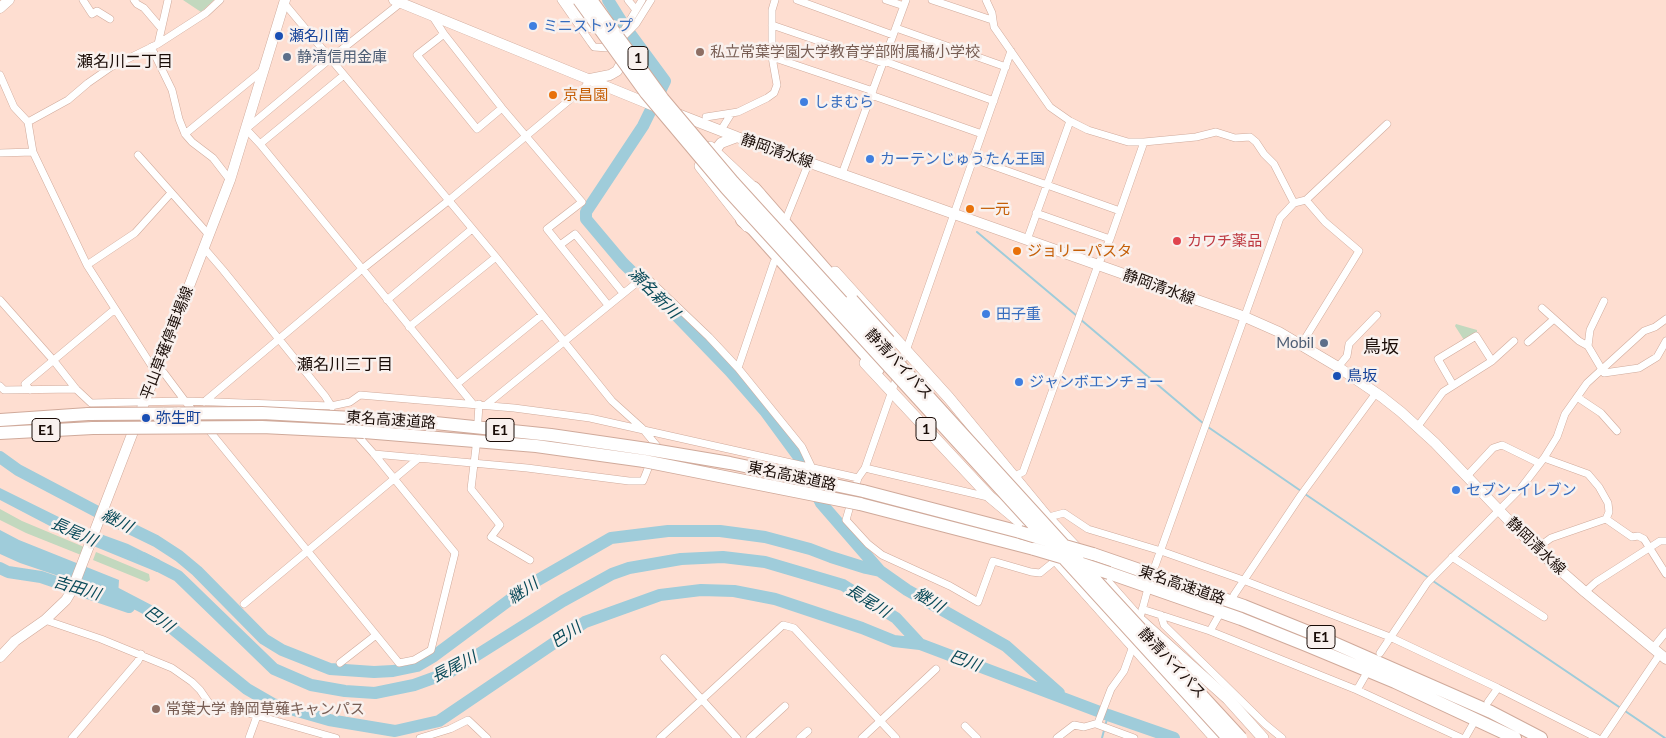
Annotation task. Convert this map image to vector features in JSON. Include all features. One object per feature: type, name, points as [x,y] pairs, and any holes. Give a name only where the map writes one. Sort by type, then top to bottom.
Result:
[{"type":"highway","name":"1","points":[[570,0],[774,262],[990,498],[1023,529],[1067,560]]},
{"type":"highway","name":"静清バイパス","points":[[579,0],[646,93],[726,188],[1228,738]]},
{"type":"highway","name":"静清バイパス","points":[[591,0],[663,99],[727,175],[1067,560],[1241,738]]},
{"type":"highway","name":"1","points":[[597,0],[680,115]]},
{"type":"highway","points":[[680,115],[714,152],[786,219],[906,349],[1047,517],[1141,614],[1228,699],[1263,738]]},
{"type":"highway","points":[[754,188],[1006,471],[1067,560]]},
{"type":"highway","name":"1","points":[[742,220],[955,453],[1006,505],[1067,560],[1134,645],[1214,738]]},
{"type":"highway","name":"東名高速道路","points":[[0,420],[88,414],[262,413],[416,421],[532,433],[646,455]]},
{"type":"highway","name":"東名高速道路","points":[[0,433],[93,428],[262,427],[364,432],[730,463],[861,498],[1034,549],[1240,619],[1306,644],[1395,682],[1515,738]]},
{"type":"highway","name":"東名高速道路","points":[[861,498],[1023,529],[1244,606],[1311,632],[1399,670],[1491,712],[1541,738]]},
{"type":"main road","points":[[0,8],[9,0]]},
{"type":"main road","name":"平山草薙停車場線","points":[[0,656],[15,641],[46,620],[66,600],[72,590],[230,180],[285,1]]},
{"type":"main road","name":"静岡清水線","points":[[399,1],[433,17],[652,106],[1245,317],[1279,332],[1376,392],[1418,426],[1536,549],[1660,654]]},
{"type":"main road","points":[[590,80],[610,75],[621,64]]},
{"type":"main road","points":[[714,152],[721,143],[737,137]]},
{"type":"street","points":[[83,0],[92,14],[97,10],[110,19]]},
{"type":"street","points":[[134,0],[136,4],[144,8],[161,28]]},
{"type":"street","points":[[168,0],[154,46],[172,90],[179,119],[185,134],[212,158],[230,180]]},
{"type":"street","points":[[28,122],[68,100],[111,67],[154,46],[206,13],[220,0]]},
{"type":"street","points":[[561,0],[591,44],[594,47],[608,48]]},
{"type":"street","points":[[628,0],[636,10]]},
{"type":"street","points":[[622,36],[642,0]]},
{"type":"street","points":[[622,36],[636,24],[651,0]]},
{"type":"street","points":[[706,117],[738,112],[774,93],[777,85],[772,57],[772,10],[775,0]]},
{"type":"street","points":[[797,0],[893,35]]},
{"type":"street","points":[[842,174],[905,3],[886,0]]},
{"type":"street","points":[[932,0],[992,20]]},
{"type":"street","points":[[986,0],[992,13],[994,27],[1050,107],[1088,130],[1128,142],[1196,137],[1216,132],[1235,138],[1250,137],[1274,164],[1294,203]]},
{"type":"street","points":[[285,1],[612,401],[642,428],[657,446],[643,481],[374,454]]},
{"type":"street","points":[[399,1],[246,129],[457,384],[479,404]]},
{"type":"street","points":[[433,17],[444,34],[502,108],[582,202],[547,229],[608,305]]},
{"type":"street","points":[[772,25],[994,101]]},
{"type":"street","points":[[896,28],[1006,67]]},
{"type":"street","points":[[444,34],[417,54],[477,129],[502,108]]},
{"type":"street","points":[[1011,51],[865,468],[858,478],[846,520],[868,544],[882,555],[950,586],[978,602],[993,561],[1040,573],[1067,560]]},
{"type":"street","points":[[772,57],[982,134]]},
{"type":"street","points":[[185,134],[263,71]]},
{"type":"street","points":[[0,74],[14,106],[28,122],[33,152],[86,265],[156,369],[164,373],[399,663],[414,660],[431,650],[454,553],[374,454],[331,406],[325,396],[204,248]]},
{"type":"street","points":[[260,144],[344,75]]},
{"type":"street","points":[[204,402],[278,338],[586,87],[590,80]]},
{"type":"street","points":[[720,130],[731,114]]},
{"type":"street","points":[[1027,240],[1070,120]]},
{"type":"street","points":[[1155,566],[1280,218],[1294,203],[1306,200],[1387,124]]},
{"type":"street","points":[[1014,476],[1023,472],[1144,142]]},
{"type":"street","points":[[0,153],[33,152]]},
{"type":"street","points":[[138,155],[209,235]]},
{"type":"street","points":[[974,159],[1120,211]]},
{"type":"street","points":[[786,219],[809,162]]},
{"type":"street","points":[[86,265],[135,233],[171,193]]},
{"type":"street","points":[[1301,345],[1359,251],[1325,222],[1306,200]]},
{"type":"street","points":[[1036,213],[1110,238]]},
{"type":"street","points":[[387,300],[472,229]]},
{"type":"street","points":[[560,246],[575,234],[623,293]]},
{"type":"street","points":[[409,327],[496,257]]},
{"type":"street","points":[[738,368],[774,262]]},
{"type":"street","points":[[478,420],[479,404],[563,342],[644,276],[709,337],[738,368],[802,447],[812,468]]},
{"type":"street","points":[[0,300],[54,361],[76,390],[91,403],[186,401],[331,406],[350,402],[360,395],[479,404],[590,418],[642,428],[858,478]]},
{"type":"street","points":[[1588,346],[1590,330],[1604,301]]},
{"type":"street","points":[[1542,308],[1579,341],[1588,346],[1604,373],[1639,368],[1657,357],[1666,341]]},
{"type":"street","points":[[30,390],[25,384],[115,309]]},
{"type":"street","points":[[457,384],[542,315]]},
{"type":"street","points":[[1338,368],[1347,356],[1349,344],[1377,315]]},
{"type":"street","points":[[1528,342],[1554,319]]},
{"type":"street","points":[[1380,654],[1427,583],[1500,511],[1520,488],[1557,436],[1565,414],[1587,383],[1644,331],[1655,327],[1666,319]]},
{"type":"street","points":[[1453,386],[1438,359],[1476,336],[1492,361]]},
{"type":"street","points":[[1418,426],[1443,392],[1492,361],[1514,341]]},
{"type":"street","points":[[1,389],[76,390]]},
{"type":"street","points":[[1234,595],[1301,495],[1376,392]]},
{"type":"street","points":[[1577,397],[1601,413],[1617,431]]},
{"type":"street","points":[[476,446],[471,489],[500,525],[491,537],[530,560]]},
{"type":"street","points":[[1467,476],[1493,448],[1502,446],[1588,474],[1599,487],[1608,503],[1609,512],[1606,518],[1551,538],[1536,549]]},
{"type":"street","points":[[244,604],[419,458]]},
{"type":"street","points":[[865,468],[990,498]]},
{"type":"street","points":[[1023,529],[1047,517],[1064,513],[1088,528],[1243,580],[1390,637],[1498,688],[1597,738]]},
{"type":"street","points":[[1606,518],[1632,537],[1638,536],[1644,539],[1666,574]]},
{"type":"street","points":[[1585,592],[1596,582],[1660,541],[1666,541]]},
{"type":"street","points":[[1452,557],[1544,617]]},
{"type":"street","points":[[1097,724],[1110,691],[1124,671],[1132,653],[1147,592]]},
{"type":"street","points":[[1141,614],[1161,615],[1210,631],[1357,690],[1461,738]]},
{"type":"street","points":[[1161,615],[1164,625],[1265,724],[1282,738]]},
{"type":"street","points":[[1210,631],[1218,617]]},
{"type":"street","points":[[46,620],[141,654],[172,668],[192,682],[209,703],[248,713],[315,736],[336,738]]},
{"type":"street","points":[[660,738],[783,625],[794,628],[881,721],[892,737]]},
{"type":"street","points":[[1603,738],[1660,654],[1666,632]]},
{"type":"street","points":[[340,663],[376,634]]},
{"type":"street","points":[[72,738],[138,661],[141,654]]},
{"type":"street","points":[[664,658],[736,738]]},
{"type":"street","points":[[862,738],[936,669]]},
{"type":"street","points":[[1357,690],[1365,676]]},
{"type":"street","points":[[1488,702],[1498,688]]},
{"type":"street","points":[[750,738],[785,706]]},
{"type":"street","points":[[250,738],[257,716]]},
{"type":"street","points":[[420,738],[434,736],[468,720],[487,738]]},
{"type":"street","points":[[1057,738],[1074,724],[1084,727],[1097,724],[1134,738]]},
{"type":"street","points":[[1465,738],[1473,724]]},
{"type":"street","points":[[965,726],[977,738]]},
{"type":"street","points":[[447,738],[450,729]]},
{"type":"street","points":[[800,738],[808,731]]},
{"type":"green space","points":[[183,0],[214,0],[201,12]]},
{"type":"green space","points":[[1456,324],[1477,330],[1477,332],[1464,340],[1455,326]]},
{"type":"green space","points":[[0,509],[22,521],[84,547],[81,555],[26,533],[0,520]]},
{"type":"green space","points":[[96,552],[149,574],[150,580],[147,582],[93,560]]},
{"type":"water","points":[[0,488],[73,524],[128,544],[160,560],[157,572],[69,536],[0,500]]},
{"type":"water","points":[[0,530],[19,540],[119,580],[118,596],[20,563],[0,554]]},
{"type":"waterway","name":"瀬名新川","points":[[608,0],[623,24],[665,81],[643,126],[586,212],[586,219],[623,263],[730,371],[765,411],[798,456],[821,503],[880,571]]},
{"type":"waterway","points":[[977,232],[1077,316]]},
{"type":"waterway","points":[[1080,319],[1204,424]]},
{"type":"waterway","points":[[1208,427],[1301,491]]},
{"type":"waterway","name":"継川","points":[[0,457],[18,470],[156,541],[197,571],[264,639],[282,650],[330,669],[374,672],[393,671],[417,666],[434,656],[531,584],[611,538],[668,531],[720,531],[765,537],[880,571],[907,590],[1006,646],[1059,693]]},
{"type":"waterway","points":[[1305,494],[1429,578]]},
{"type":"waterway","name":"長尾川","points":[[143,558],[178,576],[274,669],[311,685],[345,691],[375,693],[414,685],[450,672],[563,601],[612,574],[629,568],[681,559],[723,557],[765,562],[843,585],[896,618],[920,644]]},
{"type":"waterway","name":"吉田川","points":[[0,568],[8,572],[41,577],[129,607]]},
{"type":"waterway","points":[[1433,581],[1665,738]]},
{"type":"waterway","name":"巴川","points":[[104,587],[152,612],[247,689],[273,704],[329,720],[395,731],[439,721],[585,622],[660,595],[701,590],[734,591],[775,599],[862,628],[894,641],[920,644],[1174,738]]},
{"type":"waterway","points":[[1102,738],[1108,715]]},
{"type":"place","name":"ミニストップ","points":[[533,26]]},
{"type":"place","name":"瀬名川南","points":[[279,36]]},
{"type":"place","name":"私立常葉学園大学教育学部附属橘小学校","points":[[700,52]]},
{"type":"place","name":"静清信用金庫","points":[[287,57]]},
{"type":"place","name":"京昌園","points":[[553,95]]},
{"type":"place","name":"しまむら","points":[[804,102]]},
{"type":"place","name":"カーテンじゅうたん王国","points":[[870,159]]},
{"type":"place","name":"一元","points":[[970,209]]},
{"type":"place","name":"カワチ薬品","points":[[1177,241]]},
{"type":"place","name":"ジョリーパスタ","points":[[1017,251]]},
{"type":"place","name":"田子重","points":[[986,314]]},
{"type":"place","name":"Mobil","points":[[1324,343]]},
{"type":"place","name":"鳥坂","points":[[1337,376]]},
{"type":"place","name":"ジャンボエンチョー","points":[[1019,382]]},
{"type":"place","name":"弥生町","points":[[146,418]]},
{"type":"place","name":"セブン-イレブン","points":[[1456,490]]},
{"type":"place","name":"常葉大学 静岡草薙キャンパス","points":[[156,709]]},
{"type":"district","name":"瀬名川二丁目","points":[[125,62]]},
{"type":"district","name":"鳥坂","points":[[1381,347]]},
{"type":"district","name":"瀬名川三丁目","points":[[345,365]]}]
